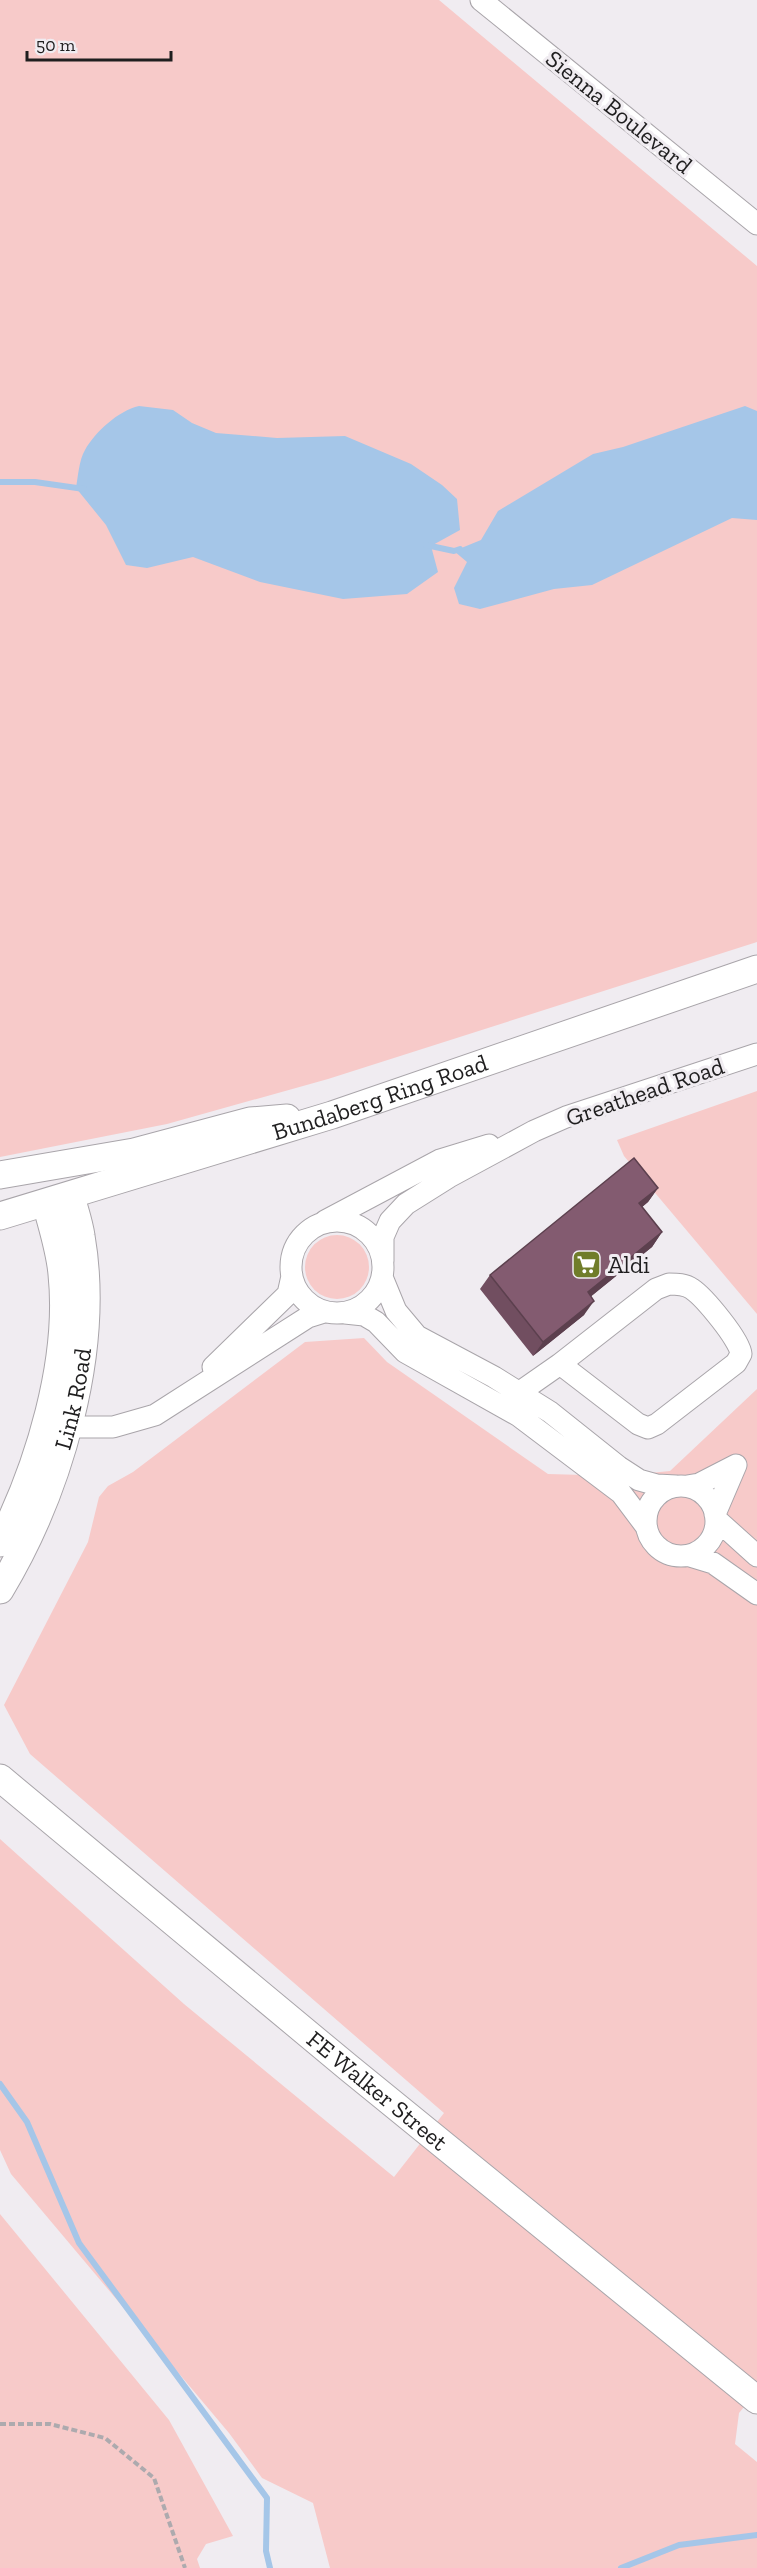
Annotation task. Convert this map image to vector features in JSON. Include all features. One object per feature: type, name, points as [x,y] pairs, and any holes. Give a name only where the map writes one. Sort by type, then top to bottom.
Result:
[{"type":"main road","name":"Bundaberg Ring Road","points":[[0,1216],[332,1115],[757,969]]},
{"type":"main road","points":[[0,1175],[134,1152],[249,1121],[332,1115]]},
{"type":"main road","name":"Link Road","points":[[0,1590],[25,1492],[57,1424],[63,1295],[58,1247],[58,1200]]},
{"type":"main road","points":[[0,1609],[12,1591],[13,1544]]},
{"type":"main road","name":"FE Walker Street","points":[[0,1778],[350,2068],[757,2400]]},
{"type":"street","name":"Sienna Boulevard","points":[[481,0],[757,224]]},
{"type":"street","name":"Greathead Road","points":[[57,1424],[113,1427],[137,1421],[155,1414],[180,1399],[308,1317],[357,1309],[369,1301],[377,1290],[382,1269],[383,1237],[390,1221],[406,1204],[449,1177],[534,1131],[566,1117],[757,1054]]},
{"type":"street","name":"Greathead Road","points":[[180,1399],[288,1294],[294,1251],[308,1231],[440,1160],[534,1131]]},
{"type":"street","points":[[308,1231],[322,1223],[339,1221],[354,1224],[368,1233],[377,1245],[382,1269],[396,1311],[417,1336],[520,1392],[639,1480],[657,1485],[681,1486],[706,1497],[716,1517],[757,1556]]},
{"type":"street","points":[[292,1275],[296,1288],[312,1307],[364,1315],[376,1322],[405,1352],[502,1405],[621,1493],[645,1525],[651,1541],[664,1553],[673,1556],[690,1556],[712,1563],[757,1594]]},
{"type":"street","points":[[502,1405],[560,1365],[656,1289],[669,1284],[685,1286],[699,1294],[738,1343],[741,1354],[736,1363],[657,1424],[648,1428],[638,1424],[560,1365]]},
{"type":"street","points":[[645,1525],[650,1504],[666,1489],[699,1484],[738,1462],[716,1517],[713,1537],[707,1545],[690,1556]]},
{"type":"path","points":[[0,2424],[50,2424],[105,2438],[154,2478],[185,2568]]},
{"type":"shaded area","points":[[0,0],[439,0],[757,266],[757,942],[328,1079],[167,1124],[0,1157]]},
{"type":"shaded area","points":[[757,1091],[757,1314],[624,1156],[617,1140]]},
{"type":"shaded area","points":[[337,1235],[355,1241],[363,1249],[369,1267],[363,1285],[355,1293],[337,1299],[319,1293],[311,1285],[305,1267],[311,1249],[319,1241]]},
{"type":"shaded area","points":[[364,1338],[387,1362],[548,1474],[620,1476],[670,1471],[757,1389],[757,2391],[739,2413],[735,2444],[757,2462],[757,2568],[330,2568],[313,2503],[262,2478],[229,2433],[11,2174],[0,2150],[0,1839],[184,2004],[394,2177],[444,2113],[30,1754],[4,1705],[88,1542],[99,1497],[108,1486],[133,1472],[305,1342]]},
{"type":"shaded area","points":[[0,2214],[169,2420],[233,2536],[206,2544],[197,2559],[200,2568],[0,2568]]},
{"type":"water","points":[[139,406],[173,410],[192,423],[216,433],[277,438],[345,436],[411,464],[442,485],[457,499],[460,530],[431,546],[438,572],[407,594],[343,599],[260,582],[193,557],[147,568],[126,565],[106,525],[76,488],[81,459],[89,443],[115,417]]},
{"type":"water","points":[[745,406],[757,411],[757,520],[732,518],[592,585],[554,589],[480,609],[459,604],[454,588],[467,562],[454,551],[481,540],[498,511],[593,454],[623,447]]},
{"type":"building","points":[[634,1158],[658,1188],[639,1203],[662,1232],[588,1292],[594,1301],[543,1342],[490,1275]]},
{"type":"waterway","points":[[0,482],[35,482],[84,489]]},
{"type":"waterway","points":[[426,545],[454,551],[460,549]]},
{"type":"waterway","points":[[0,2084],[27,2122],[79,2243],[267,2498],[266,2551],[270,2568]]},
{"type":"waterway","points":[[621,2568],[679,2545],[757,2535]]},
{"type":"place","name":"Aldi","points":[[587,1265]]}]
